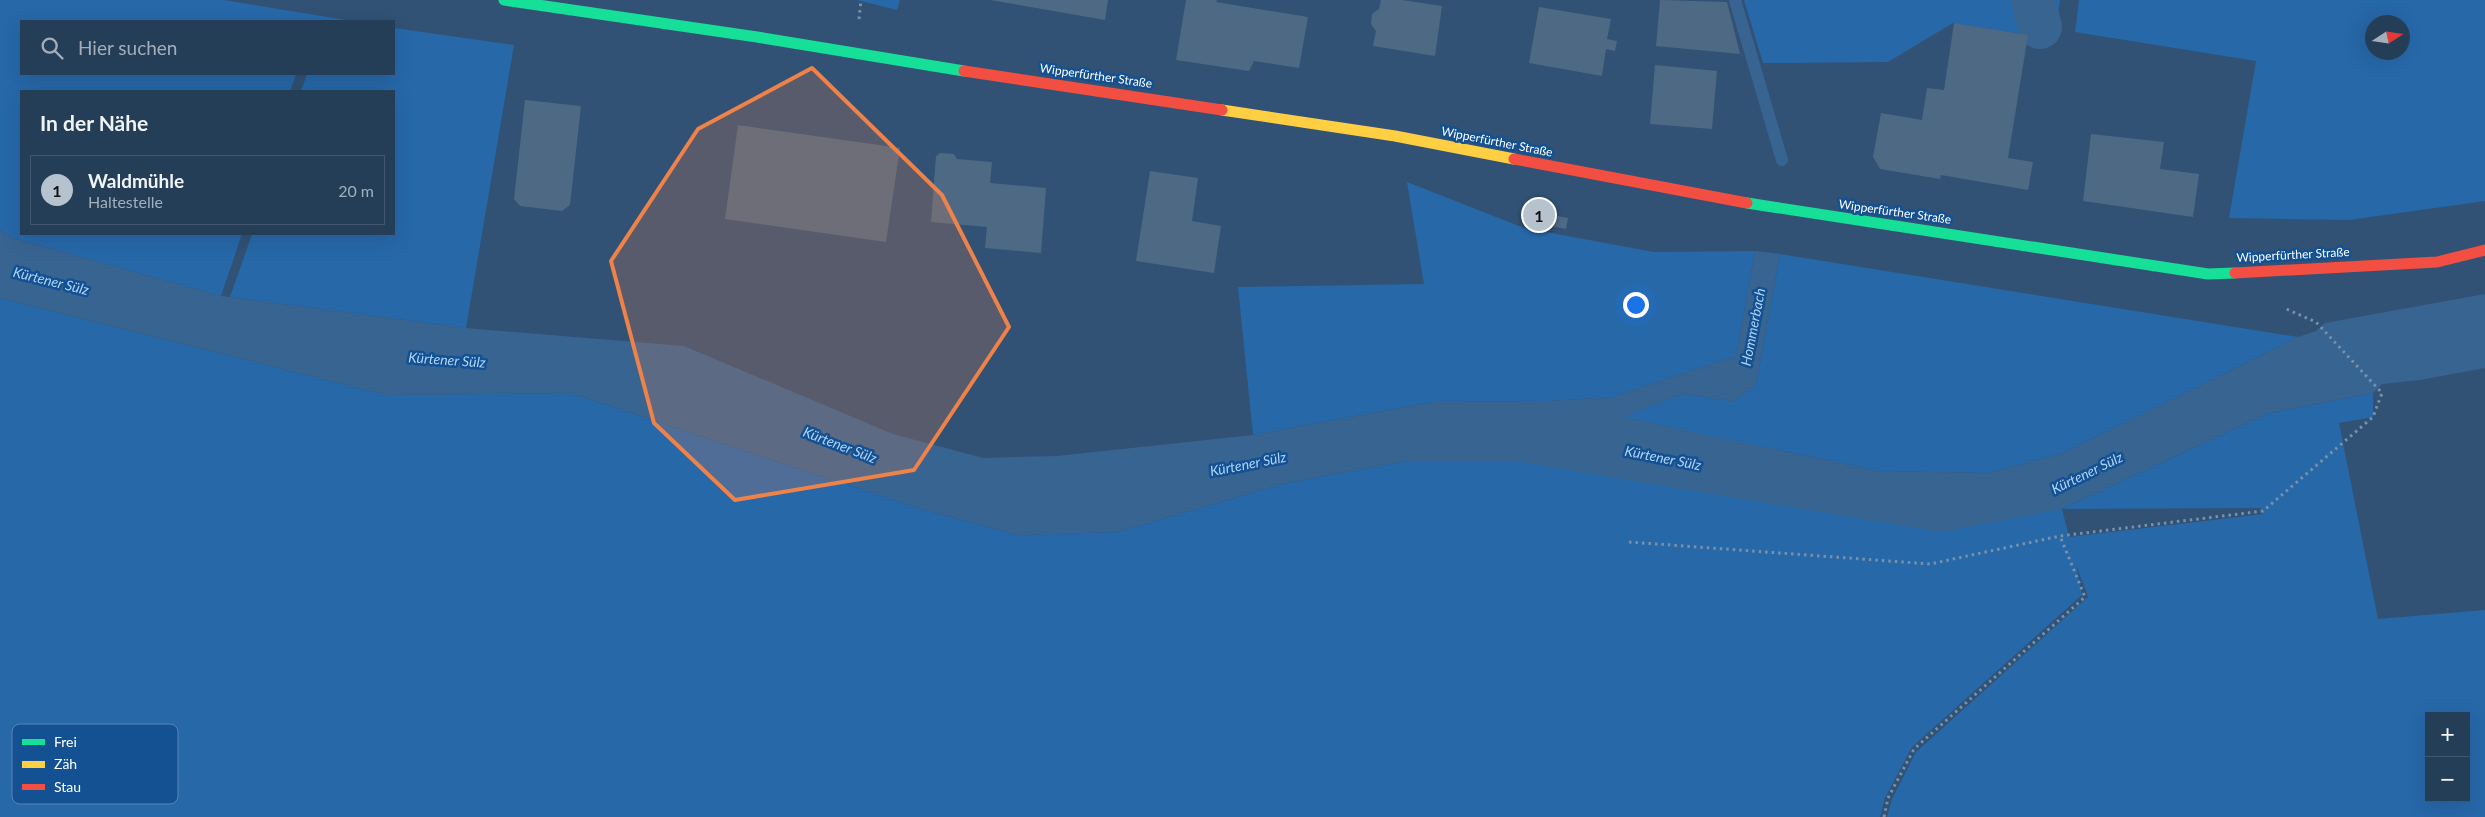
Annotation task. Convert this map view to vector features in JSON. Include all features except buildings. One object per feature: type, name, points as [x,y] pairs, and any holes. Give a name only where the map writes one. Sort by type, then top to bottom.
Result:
[{"type":"main road","name":"Wipperfürther Straße","points":[[504,0],[1385,134],[1792,211],[2208,274],[2437,262],[2485,250]]},
{"type":"path","points":[[1629,542],[1930,564],[2060,536],[2263,511],[2373,416],[2382,393],[2316,322]]},
{"type":"path","points":[[1884,817],[1888,798],[1914,749],[2085,597],[2060,536]]},
{"type":"highlighted area","points":[[812,68],[942,195],[1009,327],[914,470],[735,500],[654,423],[611,261],[698,129]]},
{"type":"shaded area","points":[[0,0],[223,0],[346,20],[20,20],[20,75],[296,75],[290,90],[20,90],[20,235],[242,235],[221,296],[13,238],[0,230]]},
{"type":"shaded area","points":[[857,0],[900,0],[897,10]]},
{"type":"shaded area","points":[[1744,0],[2019,0],[2028,35],[1953,23],[1888,62],[1763,63]]},
{"type":"shaded area","points":[[2049,0],[2060,0],[2056,29]]},
{"type":"shaded area","points":[[2079,0],[2485,0],[2485,201],[2349,220],[2229,218],[2256,61],[2075,32]]},
{"type":"shaded area","points":[[395,28],[514,45],[466,328],[230,297],[252,235],[395,235],[395,90],[301,90],[307,75],[395,75]]},
{"type":"shaded area","points":[[1407,182],[1524,228],[1654,252],[1755,251],[1736,356],[1613,397],[1549,401],[1432,402],[1253,435],[1238,287],[1424,284]]},
{"type":"shaded area","points":[[1780,254],[2298,337],[2063,453],[1989,473],[1878,471],[1621,417],[1683,394],[1734,401],[1756,385]]},
{"type":"shaded area","points":[[0,298],[386,395],[571,393],[928,511],[1018,535],[1118,532],[1286,483],[1406,461],[1515,461],[2062,509],[2266,414],[2373,393],[2373,417],[2339,423],[2378,619],[2485,610],[2485,817],[1887,817],[1892,799],[1916,752],[2088,597],[2076,565],[2082,595],[1912,747],[1885,798],[1880,817],[0,817]],"holes":[[[2261,508],[2263,514],[2069,537],[2062,509]]]},
{"type":"water","name":"Kürtener Sülz","points":[[0,230],[13,238],[221,296],[466,328],[684,346],[893,434],[983,458],[1057,456],[1253,435],[1432,402],[1549,401],[1613,397],[1736,356],[1755,251],[1780,254],[1756,385],[1734,401],[1683,394],[1622,417],[1878,471],[1989,473],[2063,453],[2298,337],[2316,331],[2325,323],[2485,294],[2485,368],[2420,380],[2382,384],[2373,393],[2266,414],[2062,509],[1941,532],[1515,461],[1406,461],[1286,483],[1118,532],[1018,535],[928,511],[571,393],[386,395],[0,298]]},
{"type":"waterway","name":"Hommerbach","points":[[1735,0],[1782,160]]},
{"type":"waterway","points":[[2033,0],[2040,27]]},
{"type":"traffic: fast","points":[[504,0],[757,37],[964,71]]},
{"type":"traffic: fast","points":[[1747,203],[2208,274],[2235,273]]},
{"type":"traffic: slow","points":[[1222,110],[1395,136],[1514,159]]},
{"type":"traffic: jam","points":[[964,71],[1222,110]]},
{"type":"traffic: jam","points":[[1514,159],[1747,203]]},
{"type":"traffic: jam","points":[[2235,273],[2437,262],[2485,250]]},
{"type":"place","name":"Waldmühle","points":[[1539,215]]}]
